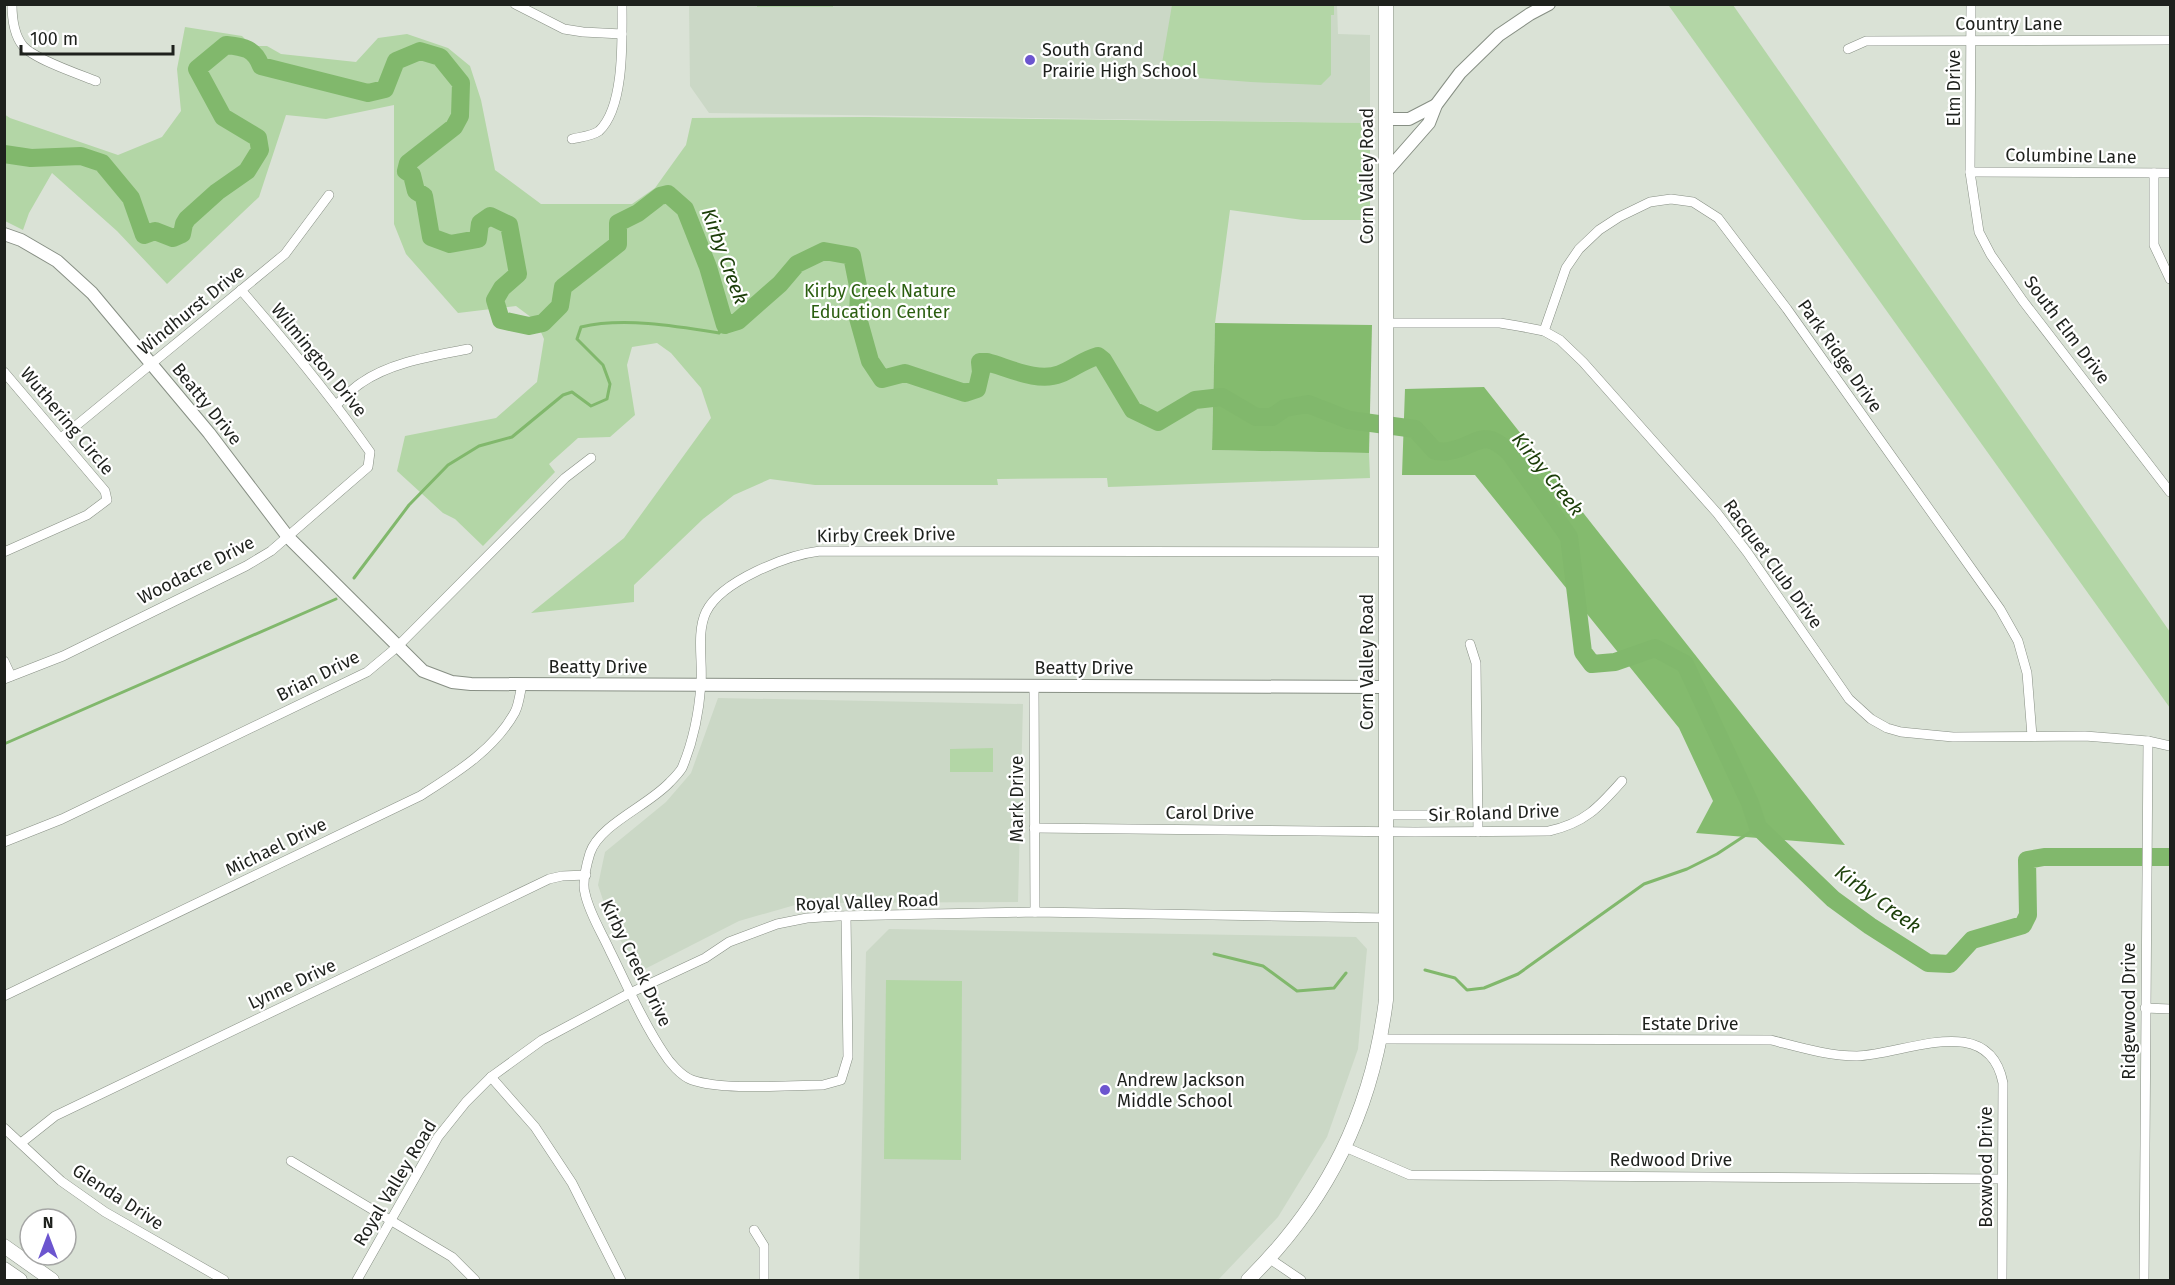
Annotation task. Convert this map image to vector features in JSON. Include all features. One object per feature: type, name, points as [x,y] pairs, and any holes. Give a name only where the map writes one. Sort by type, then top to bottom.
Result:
[{"type":"main road","name":"Corn Valley Road","points":[[1248,1281],[1270,1259],[1314,1201],[1345,1147],[1366,1095],[1381,1039],[1386,1000],[1386,4]]},
{"type":"main road","points":[[4,1246],[52,1281]]},
{"type":"main road","points":[[4,1269],[20,1281]]},
{"type":"street","points":[[12,4],[16,32],[23,46],[39,57],[96,81]]},
{"type":"street","points":[[515,4],[564,29],[622,34]]},
{"type":"street","points":[[572,139],[598,131],[610,114],[619,89],[622,4]]},
{"type":"street","points":[[1386,172],[1429,123],[1436,105],[1460,73],[1499,36],[1530,14],[1549,4]]},
{"type":"street","name":"Elm Drive","points":[[1970,172],[1971,4]]},
{"type":"street","name":"Country Lane","points":[[1848,49],[1866,41],[2170,40]]},
{"type":"street","points":[[1386,119],[1409,119],[1436,105]]},
{"type":"street","name":"Columbine Lane","points":[[1970,172],[2170,173]]},
{"type":"street","name":"South Elm Drive","points":[[1970,172],[1979,232],[1991,255],[2030,310],[2170,492]]},
{"type":"street","points":[[2154,173],[2154,245],[2170,279]]},
{"type":"street","name":"Windhurst Drive","points":[[61,438],[285,254],[329,195]]},
{"type":"street","name":"Park Ridge Drive","points":[[1544,331],[1566,268],[1579,249],[1599,230],[1619,217],[1650,202],[1671,199],[1693,202],[1718,218],[1787,309],[2000,609],[2018,640],[2027,673],[2032,736]]},
{"type":"street","name":"Beatty Drive","points":[[4,234],[21,240],[57,261],[92,293],[209,433],[288,537],[423,671],[452,682],[471,684],[1385,687]]},
{"type":"street","name":"Wilmington Drive","points":[[241,290],[295,352],[370,452]]},
{"type":"street","name":"Racquet Club Drive","points":[[1385,323],[1500,323],[1544,331],[1560,340],[1583,362],[1717,513],[1747,552],[1849,699],[1887,728],[1901,732],[1953,736],[2085,736],[2148,741],[2170,746]]},
{"type":"street","points":[[336,405],[362,383],[380,373],[421,359],[468,349]]},
{"type":"street","name":"Wuthering Circle","points":[[4,372],[105,491],[107,500],[87,515],[4,552]]},
{"type":"street","name":"Woodacre Drive","points":[[8,678],[63,656],[129,622],[198,591],[271,551],[368,467],[370,452]]},
{"type":"street","name":"Brian Drive","points":[[4,842],[62,819],[367,672],[397,647],[565,478],[591,458]]},
{"type":"street","name":"Kirby Creek Drive","points":[[846,916],[848,1058],[841,1080],[824,1085],[712,1085],[690,1080],[663,1053],[630,993],[584,891],[590,854],[597,839],[613,824],[659,794],[681,771],[693,735],[701,685],[702,628],[706,611],[719,597],[758,570],[784,558],[810,552],[902,550],[1385,552]]},
{"type":"street","points":[[1470,644],[1476,663],[1478,832]]},
{"type":"street","points":[[4,661],[8,678]]},
{"type":"street","name":"Michael Drive","points":[[4,996],[420,796],[465,767],[500,733],[516,710],[522,684]]},
{"type":"street","name":"Mark Drive","points":[[1034,686],[1035,912]]},
{"type":"street","name":"Ridgewood Drive","points":[[2144,1281],[2148,741]]},
{"type":"street","name":"Sir Roland Drive","points":[[1386,831],[1549,831],[1570,826],[1599,807],[1622,781]]},
{"type":"street","name":"Sir Roland Drive","points":[[1386,815],[1478,815]]},
{"type":"street","name":"Carol Drive","points":[[1034,828],[1386,831]]},
{"type":"street","name":"Lynne Drive","points":[[21,1143],[56,1116],[527,890],[562,876],[586,875]]},
{"type":"street","name":"Royal Valley Road","points":[[357,1281],[438,1137],[466,1102],[491,1077],[542,1040],[630,993],[705,958],[729,942],[777,924],[807,918],[846,916],[1035,912],[1385,918]]},
{"type":"street","points":[[2145,1008],[2170,1009]]},
{"type":"street","name":"Estate Drive","points":[[1381,1039],[1771,1041],[1854,1056],[1923,1043],[1960,1042],[1978,1046],[1992,1057]]},
{"type":"street","name":"Boxwood Drive","points":[[1992,1057],[2000,1070],[2003,1083],[2002,1281]]},
{"type":"street","points":[[491,1077],[535,1127],[572,1183],[621,1281]]},
{"type":"street","name":"Glenda Drive","points":[[4,1128],[61,1181],[105,1212],[224,1281]]},
{"type":"street","name":"Redwood Drive","points":[[1345,1147],[1410,1175],[2002,1179]]},
{"type":"street","points":[[291,1161],[392,1219],[452,1257],[474,1281]]},
{"type":"street","points":[[754,1230],[764,1246],[764,1281]]},
{"type":"street","points":[[1270,1259],[1301,1281]]},
{"type":"shaded area","name":"South Grand Prairie High School","points":[[689,5],[1337,5],[1338,34],[1370,35],[1370,123],[709,113],[690,86]]},
{"type":"shaded area","points":[[718,698],[1023,704],[1018,902],[802,903],[739,921],[639,972],[611,924],[598,885],[605,852],[666,802],[691,773]]},
{"type":"shaded area","name":"Andrew Jackson Middle School","points":[[889,929],[1356,937],[1367,949],[1358,1049],[1327,1137],[1278,1217],[1218,1280],[859,1280],[866,952]]},
{"type":"green space","points":[[757,4],[833,4],[833,7],[757,7]]},
{"type":"green space","points":[[1675,4],[1733,5],[2170,632],[2170,708],[1669,6]]},
{"type":"green space","points":[[1172,5],[1334,5],[1334,15],[1331,15],[1331,75],[1321,85],[1160,75]]},
{"type":"green space","name":"Kirby Creek Nature Education Center","points":[[185,27],[242,36],[252,46],[267,46],[281,54],[356,62],[378,38],[407,34],[448,48],[470,66],[481,100],[495,170],[541,204],[632,204],[655,188],[686,145],[692,118],[868,117],[1370,123],[1370,220],[1303,220],[1230,210],[1215,323],[1212,450],[1369,453],[1370,478],[1108,487],[1107,478],[997,479],[998,485],[815,485],[770,479],[734,495],[703,519],[634,585],[634,602],[531,613],[624,538],[711,418],[701,388],[671,353],[657,343],[632,347],[627,365],[635,415],[610,437],[578,438],[549,464],[555,472],[483,546],[455,519],[443,513],[397,471],[405,436],[496,418],[537,382],[544,339],[536,321],[516,306],[458,313],[406,254],[394,224],[394,105],[326,119],[286,115],[259,197],[167,284],[117,231],[52,173],[29,213],[23,230],[5,221],[4,114],[118,155],[162,137],[181,111],[177,69]]},
{"type":"green space","points":[[1215,323],[1372,325],[1369,453],[1212,450]]},
{"type":"green space","points":[[1484,387],[1845,845],[1696,833],[1713,801],[1679,728],[1475,475],[1402,475],[1405,389]]},
{"type":"green space","points":[[993,748],[993,772],[950,772],[950,749]]},
{"type":"green space","points":[[886,980],[962,981],[961,1160],[884,1159]]},
{"type":"waterway","name":"Kirby Creek","points":[[4,154],[31,158],[81,156],[102,163],[131,198],[144,235],[155,231],[173,238],[182,234],[187,219],[217,192],[247,171],[260,150],[258,138],[223,117],[197,69],[226,45],[252,52],[261,66],[368,93],[385,89],[396,61],[420,51],[440,57],[461,83],[460,116],[454,127],[408,163],[406,171],[412,175],[416,191],[424,196],[431,237],[450,244],[478,239],[480,223],[490,216],[509,225],[518,274],[502,288],[495,300],[501,320],[529,326],[543,323],[560,306],[563,287],[618,244],[618,223],[638,213],[660,196],[668,194],[685,209],[708,267],[725,325],[738,321],[780,284],[797,264],[824,251],[852,256],[859,291],[858,318],[870,361],[882,379],[905,373],[965,393],[977,389],[981,372],[980,362],[1042,377],[1060,374],[1098,356],[1103,360],[1133,410],[1158,422],[1195,400],[1222,397],[1256,417],[1272,417],[1285,408],[1308,404],[1349,420],[1415,429],[1435,451],[1459,449],[1480,440],[1493,441],[1510,453],[1569,537],[1583,652],[1592,664],[1615,662],[1655,648],[1685,664],[1750,803],[1758,827],[1833,899],[1928,963],[1950,964],[1972,940],[2023,925],[2028,915],[2027,860],[2044,857],[2170,857]]},
{"type":"waterway","points":[[354,578],[409,505],[448,465],[479,446],[512,437],[563,395],[572,392],[591,406],[607,399],[610,384],[603,365],[577,339],[581,327],[632,323],[668,325],[719,333],[725,325]]},
{"type":"waterway","points":[[4,744],[336,599]]},
{"type":"waterway","points":[[1425,970],[1455,978],[1467,990],[1484,988],[1518,974],[1644,884],[1687,869],[1717,854],[1758,827]]},
{"type":"waterway","points":[[1214,954],[1263,966],[1297,991],[1334,988],[1346,973]]},
{"type":"place","name":"South Grand Prairie High School","points":[[1030,60]]},
{"type":"place","name":"Andrew Jackson Middle School","points":[[1105,1090]]}]
